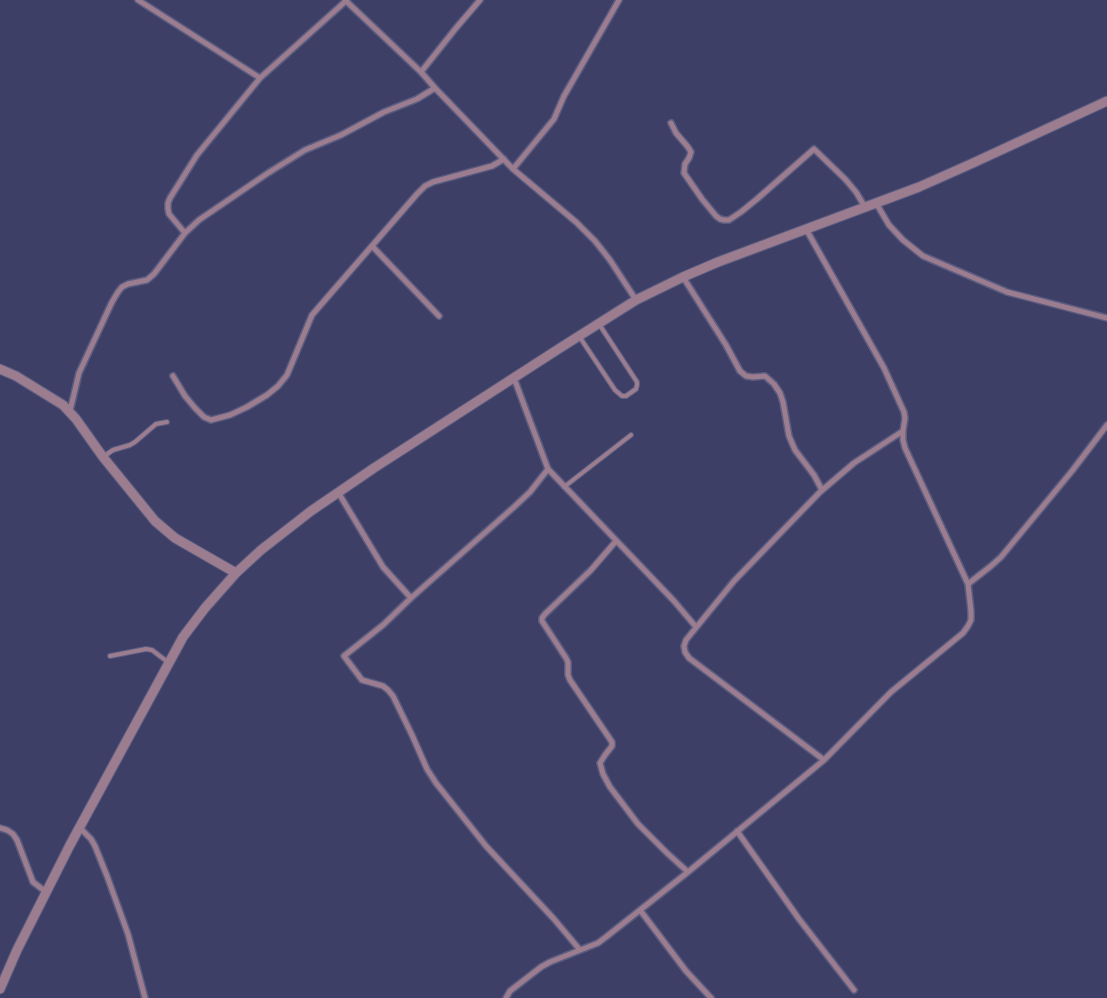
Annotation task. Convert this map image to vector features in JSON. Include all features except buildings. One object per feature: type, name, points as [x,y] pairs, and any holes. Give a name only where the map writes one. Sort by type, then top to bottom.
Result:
[{"type":"street","points":[[138,0],[260,78]]},
{"type":"street","points":[[185,234],[169,214],[168,209],[170,198],[197,155],[260,78],[346,0],[421,72],[513,169],[576,222],[595,241],[636,300]]},
{"type":"street","points":[[421,72],[480,0]]},
{"type":"street","points":[[513,169],[554,120],[564,96],[619,0]]},
{"type":"street","points":[[70,411],[79,372],[118,292],[128,284],[148,280],[185,234],[208,214],[231,200],[268,172],[305,150],[341,135],[384,112],[417,99],[435,88]]},
{"type":"street","points":[[0,989],[17,950],[79,826],[183,637],[236,573],[274,540],[311,511],[374,468],[636,300],[718,262],[919,187],[1107,101]]},
{"type":"street","points":[[671,123],[676,133],[691,152],[685,164],[684,173],[702,199],[720,219],[729,220],[741,212],[814,149],[856,192],[865,207]]},
{"type":"street","points":[[173,376],[184,396],[204,417],[211,420],[230,415],[267,395],[278,386],[286,375],[312,315],[425,186],[433,182],[492,166],[504,160]]},
{"type":"street","points":[[876,203],[889,225],[903,240],[923,256],[1007,292],[1107,318]]},
{"type":"street","points":[[506,998],[510,991],[541,967],[606,938],[688,872],[824,760],[891,692],[962,633],[971,620],[968,584],[905,448],[902,431],[905,418],[904,412],[884,368],[806,230]]},
{"type":"street","points":[[372,246],[439,316]]},
{"type":"street","points":[[683,277],[740,370],[746,376],[765,376],[780,393],[789,436],[795,450],[814,475],[822,490]]},
{"type":"street","points":[[0,369],[44,392],[70,411],[155,522],[236,573]]},
{"type":"street","points":[[514,378],[548,469],[696,627]]},
{"type":"street","points":[[968,584],[1001,557],[1072,471],[1107,425]]},
{"type":"street","points":[[824,760],[689,658],[684,646],[686,640],[696,627],[734,581],[822,490],[854,463],[902,431]]},
{"type":"street","points":[[548,469],[530,492],[411,598],[384,625],[344,656],[362,680],[383,686],[393,696],[431,776],[486,846],[580,950]]},
{"type":"street","points":[[338,492],[383,568],[411,598]]},
{"type":"street","points":[[616,541],[591,570],[544,614],[542,621],[568,662],[570,680],[611,738],[612,746],[600,763],[610,787],[638,824],[688,872]]},
{"type":"street","points":[[79,826],[95,846],[107,876],[128,934],[144,998]]},
{"type":"street","points":[[0,828],[13,834],[18,840],[34,882],[46,892]]},
{"type":"street","points":[[737,831],[799,919],[854,990]]},
{"type":"street","points":[[640,910],[686,971],[711,998]]},
{"type":"lane","points":[[579,336],[618,394],[626,396],[636,389],[637,382],[599,324]]},
{"type":"lane","points":[[104,457],[113,450],[130,445],[156,424],[167,422]]},
{"type":"lane","points":[[564,487],[631,435]]},
{"type":"lane","points":[[110,656],[146,649],[152,650],[169,663]]}]
